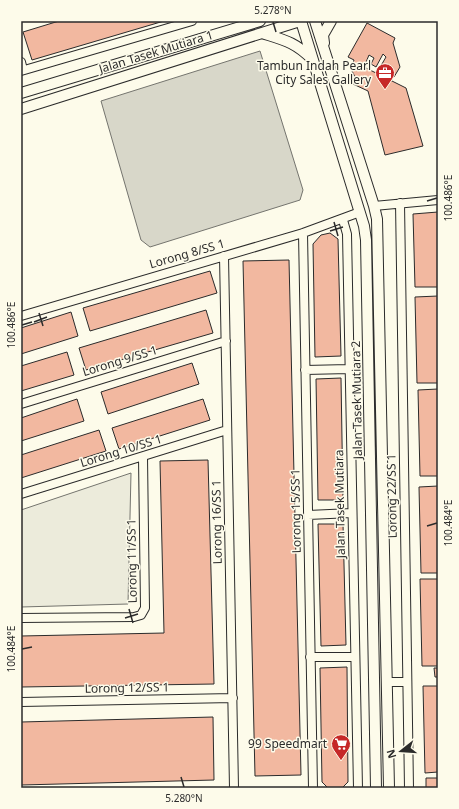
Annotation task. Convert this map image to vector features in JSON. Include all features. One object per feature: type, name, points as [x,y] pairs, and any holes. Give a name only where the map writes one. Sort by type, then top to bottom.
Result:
[{"type":"street","name":"Jalan Tasek Mutiara 1","points":[[22,68],[192,21]]},
{"type":"street","name":"Jalan Tasek Mutiara 1","points":[[21,93],[259,21]]},
{"type":"street","name":"Jalan Tasek Mutiara 1","points":[[21,109],[300,21]]},
{"type":"street","name":"Jalan Tasek Mutiara 2","points":[[300,21],[360,212],[365,233],[367,255],[376,788]]},
{"type":"street","name":"Jalan Tasek Mutiara 2","points":[[315,21],[374,206],[376,219],[389,788]]},
{"type":"street","points":[[326,54],[323,35],[331,21]]},
{"type":"street","points":[[261,33],[290,41],[300,47],[313,60]]},
{"type":"street","points":[[374,206],[438,200]]},
{"type":"street","name":"Lorong 22/SS 1","points":[[400,203],[409,788]]},
{"type":"street","name":"Lorong 8/SS 1","points":[[21,316],[303,233],[343,220],[360,212]]},
{"type":"street","name":"Jalan Tasek Mutiara","points":[[343,220],[346,234],[358,788]]},
{"type":"street","name":"Lorong 15/SS 1","points":[[303,233],[313,788]]},
{"type":"street","name":"Lorong 16/SS 1","points":[[224,256],[234,788]]},
{"type":"street","name":"Lorong 9/SS 1","points":[[21,404],[226,341]]},
{"type":"street","points":[[305,370],[349,369]]},
{"type":"street","name":"Lorong 10/SS 1","points":[[21,494],[227,430]]},
{"type":"street","name":"Lorong 11/SS 1","points":[[21,618],[134,617],[141,615],[145,608],[143,457]]},
{"type":"street","points":[[308,515],[352,513]]},
{"type":"street","points":[[310,657],[355,657]]},
{"type":"street","points":[[386,682],[407,682]]},
{"type":"street","name":"Lorong 12/SS 1","points":[[21,702],[233,698]]},
{"type":"street","points":[[384,788],[389,772]]},
{"type":"shaded area","points":[[260,51],[303,190],[300,200],[150,247],[141,240],[101,101]]},
{"type":"shaded area","points":[[131,473],[128,604],[21,607],[21,510]]},
{"type":"building","points":[[59,21],[164,21],[32,60],[23,32]]},
{"type":"building","name":"Tambun Indah Pearl City Sales Gallery","points":[[367,23],[395,38],[393,43],[400,67],[394,77],[379,69],[386,57],[383,54],[376,67],[371,64],[374,58],[369,55],[364,67],[406,88],[423,146],[385,155],[368,91],[353,84],[356,79],[351,69],[354,60],[348,57]]},
{"type":"building","points":[[438,212],[438,287],[415,287],[413,214]]},
{"type":"building","points":[[330,233],[338,239],[341,356],[315,357],[313,244],[321,235]]},
{"type":"building","points":[[289,260],[301,775],[255,776],[243,261]]},
{"type":"building","points":[[210,271],[217,293],[90,331],[83,308]]},
{"type":"building","points":[[438,296],[438,383],[417,383],[415,297]]},
{"type":"building","points":[[206,310],[213,333],[86,370],[79,348]]},
{"type":"building","points":[[71,312],[78,336],[21,354],[21,328]]},
{"type":"building","points":[[67,352],[74,375],[21,391],[21,366]]},
{"type":"building","points":[[192,363],[199,384],[108,414],[101,392]]},
{"type":"building","points":[[341,378],[343,500],[318,500],[316,379]]},
{"type":"building","points":[[438,389],[438,476],[420,476],[418,390]]},
{"type":"building","points":[[77,399],[84,421],[21,441],[21,418]]},
{"type":"building","points":[[203,399],[210,420],[119,449],[112,428]]},
{"type":"building","points":[[99,430],[106,451],[21,478],[21,455]]},
{"type":"building","points":[[208,460],[214,684],[21,687],[21,636],[164,633],[160,461]]},
{"type":"building","points":[[438,486],[438,573],[421,573],[419,487]]},
{"type":"building","points":[[318,524],[343,524],[346,645],[321,646]]},
{"type":"building","points":[[420,579],[438,579],[438,666],[422,666]]},
{"type":"building","points":[[347,667],[348,782],[342,788],[328,788],[322,782],[320,668]]},
{"type":"building","points":[[434,668],[438,668],[438,677],[435,677]]},
{"type":"building","points":[[423,686],[438,686],[438,772],[425,773]]},
{"type":"building","points":[[213,717],[214,780],[21,785],[21,722]]},
{"type":"building","points":[[426,778],[438,778],[438,788],[426,788]]},
{"type":"place","name":"Tambun Indah Pearl City Sales Gallery","points":[[385,90]]},
{"type":"place","name":"99 Speedmart","points":[[341,761]]}]
